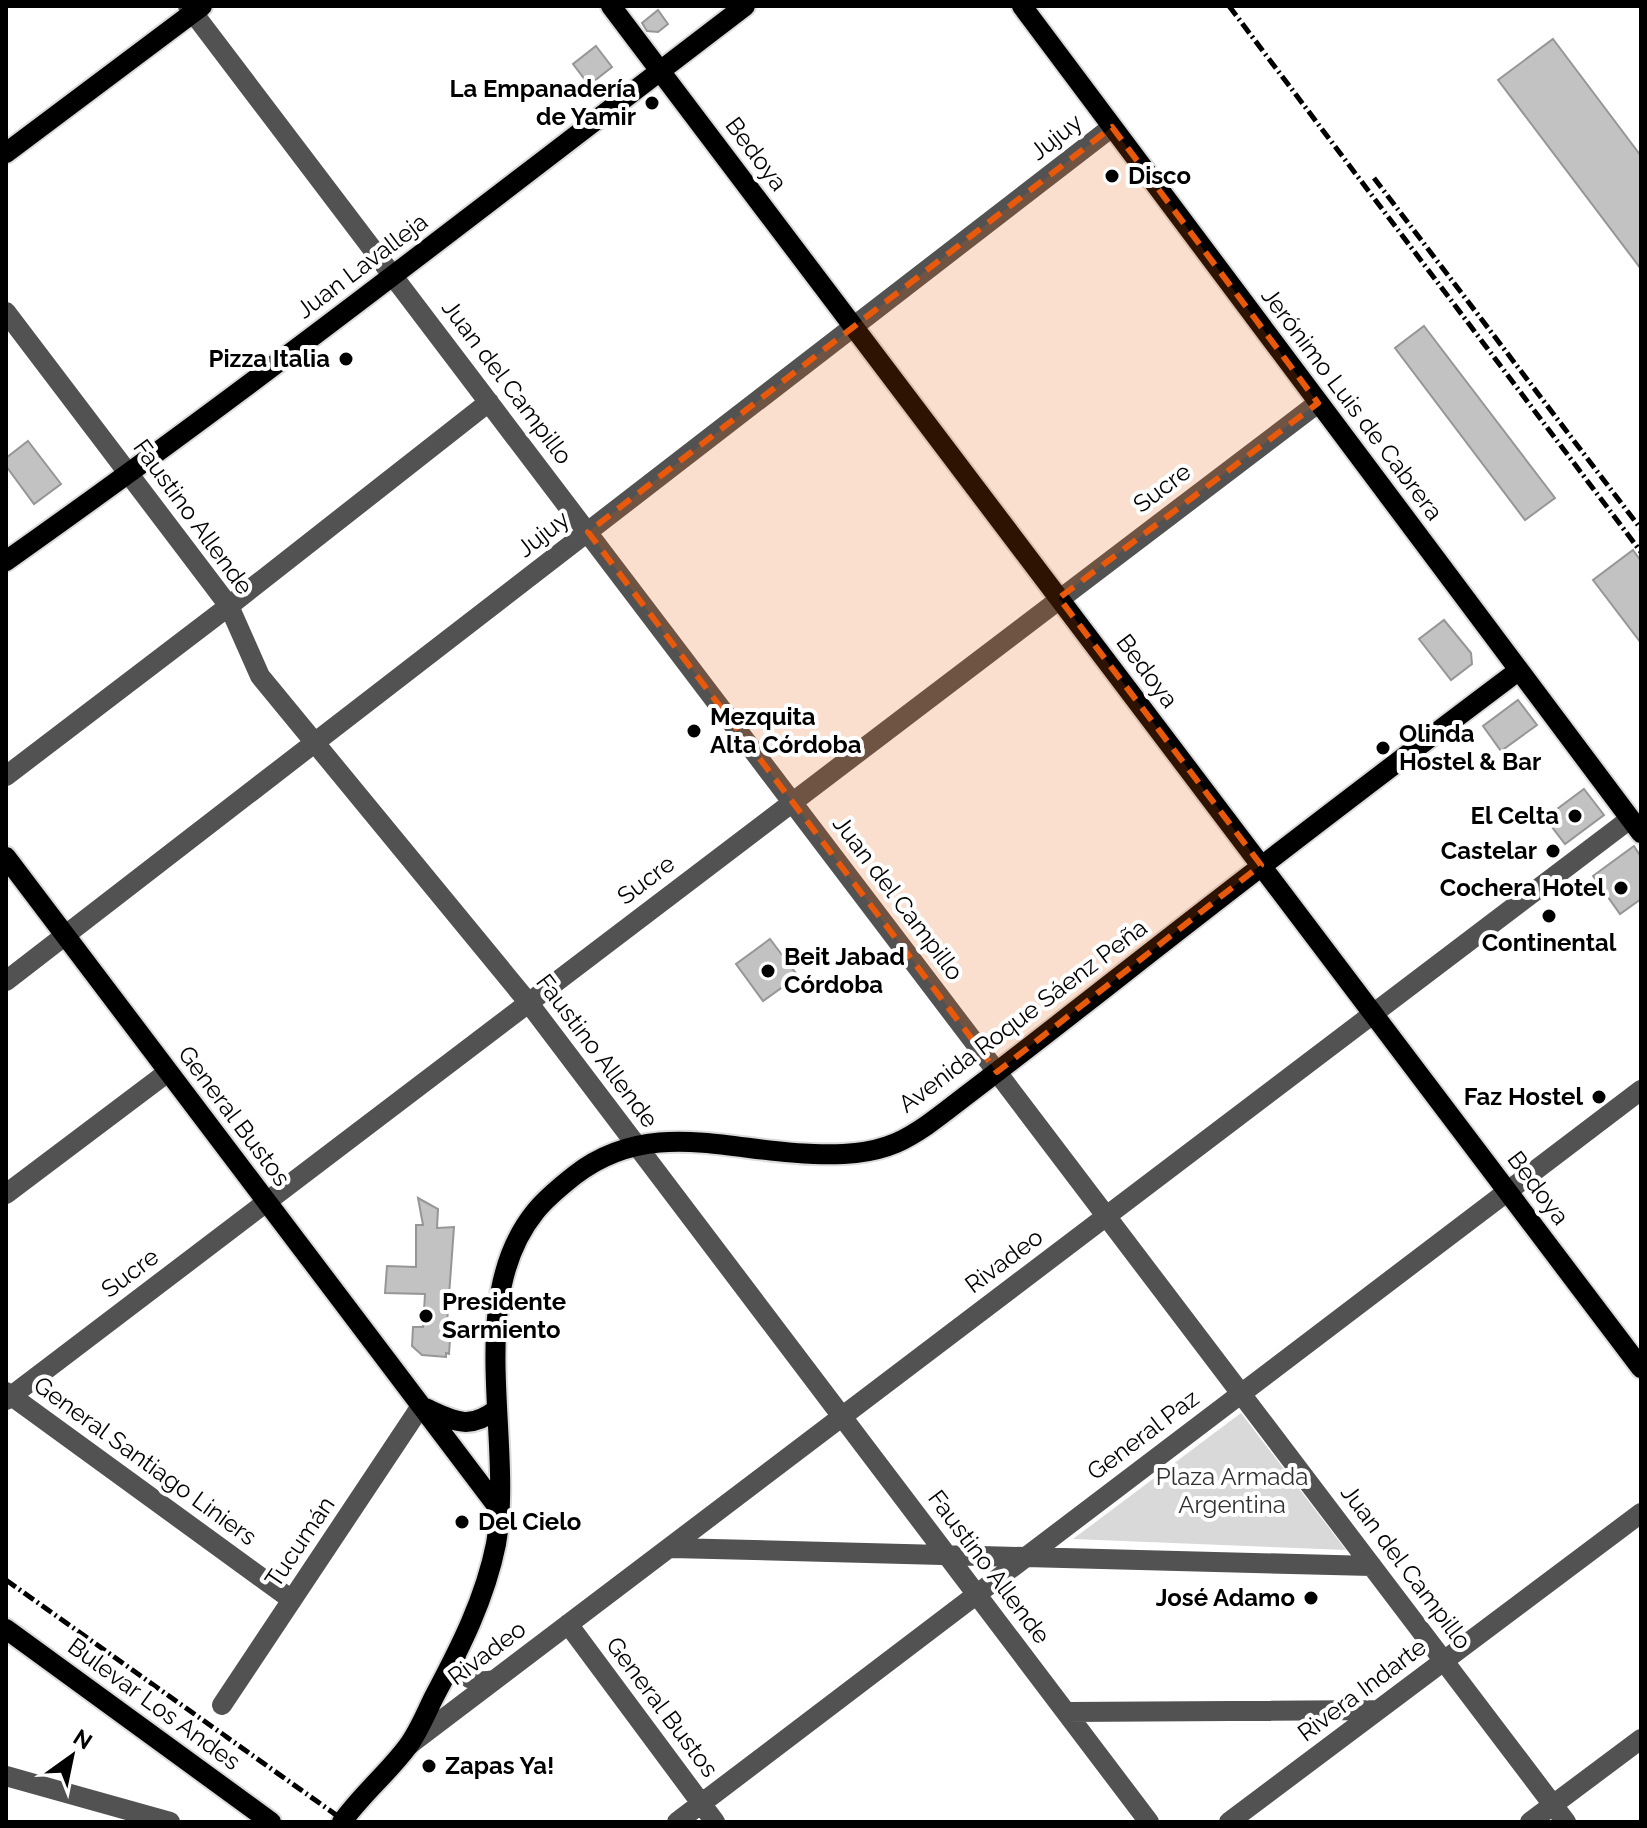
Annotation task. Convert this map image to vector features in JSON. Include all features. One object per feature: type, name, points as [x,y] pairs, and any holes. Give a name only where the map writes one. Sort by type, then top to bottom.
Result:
[{"type":"main road","name":"Bedoya","points":[[611,6],[1641,1368]]},
{"type":"main road","name":"Juan Lavalleja","points":[[6,561],[130,473],[393,276],[745,6]]},
{"type":"main road","name":"Jerónimo Luis de Cabrera","points":[[1022,6],[1636,826]]},
{"type":"main road","points":[[6,153],[195,8]]},
{"type":"main road","name":"Avenida Roque Sáenz Peña","points":[[342,1822],[409,1745],[477,1610],[496,1544],[500,1510],[496,1343],[501,1290],[513,1247],[534,1213],[558,1189],[591,1163],[635,1144],[699,1141],[788,1154],[853,1154],[895,1143],[997,1072],[1261,865],[1518,671]]},
{"type":"main road","name":"General Bustos","points":[[6,857],[500,1510]]},
{"type":"main road","name":"General Bustos","points":[[421,1406],[456,1423],[486,1418],[497,1409]]},
{"type":"main road","name":"Bulevar Los Andes","points":[[6,1629],[271,1822]]},
{"type":"street","name":"Juan del Campillo","points":[[195,8],[393,276],[1566,1822]]},
{"type":"street","name":"Jujuy","points":[[6,981],[1112,127]]},
{"type":"street","name":"Faustino Allende","points":[[6,312],[229,606],[260,676],[528,1002],[1149,1822]]},
{"type":"street","points":[[6,776],[489,402]]},
{"type":"street","name":"Sucre","points":[[8,1396],[1318,403]]},
{"type":"street","name":"Rivadeo","points":[[409,1745],[672,1548],[1372,1012],[1636,826]]},
{"type":"street","points":[[6,1194],[168,1072]]},
{"type":"street","name":"General Paz","points":[[677,1822],[1641,1090]]},
{"type":"street","name":"General Santiago Liniers","points":[[8,1396],[292,1600]]},
{"type":"street","name":"Tucumán","points":[[222,1705],[421,1406]]},
{"type":"street","name":"Rivera Indarte","points":[[1229,1822],[1641,1513]]},
{"type":"street","points":[[672,1548],[1372,1566]]},
{"type":"street","name":"General Bustos","points":[[568,1624],[715,1822]]},
{"type":"street","points":[[455,1657],[467,1679],[480,1683],[494,1680]]},
{"type":"street","points":[[1066,1712],[1378,1710]]},
{"type":"street","points":[[1530,1822],[1641,1739]]},
{"type":"street","points":[[6,1776],[170,1822]]},
{"type":"highlighted area","points":[[1112,127],[1318,403],[1059,598],[1261,865],[997,1072],[588,532]]},
{"type":"green space","name":"Plaza Armada Argentina","points":[[1241,1413],[1346,1550],[1073,1539]]},
{"type":"building","points":[[658,10],[668,24],[658,32],[647,31],[642,23]]},
{"type":"building","points":[[1553,39],[1641,156],[1641,269],[1498,80]]},
{"type":"building","points":[[596,46],[612,67],[589,85],[573,64]]},
{"type":"building","points":[[1424,326],[1555,498],[1525,520],[1395,348]]},
{"type":"building","points":[[28,441],[61,484],[34,504],[6,466],[6,458]]},
{"type":"building","points":[[1633,550],[1641,561],[1641,643],[1593,580]]},
{"type":"building","points":[[1444,620],[1471,653],[1472,664],[1451,680],[1419,639]]},
{"type":"building","points":[[1518,700],[1537,725],[1501,751],[1483,726]]},
{"type":"building","name":"El Celta","points":[[1584,789],[1604,815],[1565,844],[1545,818]]},
{"type":"building","name":"Cochera Hotel","points":[[1634,846],[1641,857],[1641,899],[1620,914],[1593,876]]},
{"type":"building","name":"Beit Jabad Córdoba","points":[[770,939],[798,976],[763,1001],[736,964]]},
{"type":"building","points":[[418,1198],[438,1209],[437,1228],[454,1227],[447,1323],[451,1324],[449,1354],[446,1353],[446,1357],[422,1355],[412,1346],[413,1327],[423,1327],[425,1294],[385,1293],[387,1266],[416,1267],[416,1225],[423,1225]]},
{"type":"railway","points":[[1229,6],[1641,552]]},
{"type":"railway","points":[[1374,178],[1641,529]]},
{"type":"railway","points":[[6,1580],[346,1822]]},
{"type":"place","name":"La Empanadería de Yamir","points":[[652,103]]},
{"type":"place","name":"Disco","points":[[1112,176]]},
{"type":"place","name":"Pizza Italia","points":[[346,359]]},
{"type":"place","name":"Mezquita Alta Córdoba","points":[[694,731]]},
{"type":"place","name":"Olinda Hostel & Bar","points":[[1383,748]]},
{"type":"place","name":"El Celta","points":[[1575,816]]},
{"type":"place","name":"Castelar","points":[[1553,851]]},
{"type":"place","name":"Cochera Hotel","points":[[1621,888]]},
{"type":"place","name":"Continental","points":[[1549,916]]},
{"type":"place","name":"Beit Jabad Córdoba","points":[[768,971]]},
{"type":"place","name":"Faz Hostel","points":[[1599,1097]]},
{"type":"place","name":"Presidente Sarmiento","points":[[426,1316]]},
{"type":"place","name":"Del Cielo","points":[[462,1522]]},
{"type":"place","name":"José Adamo","points":[[1311,1598]]},
{"type":"place","name":"Zapas Ya!","points":[[429,1766]]}]
